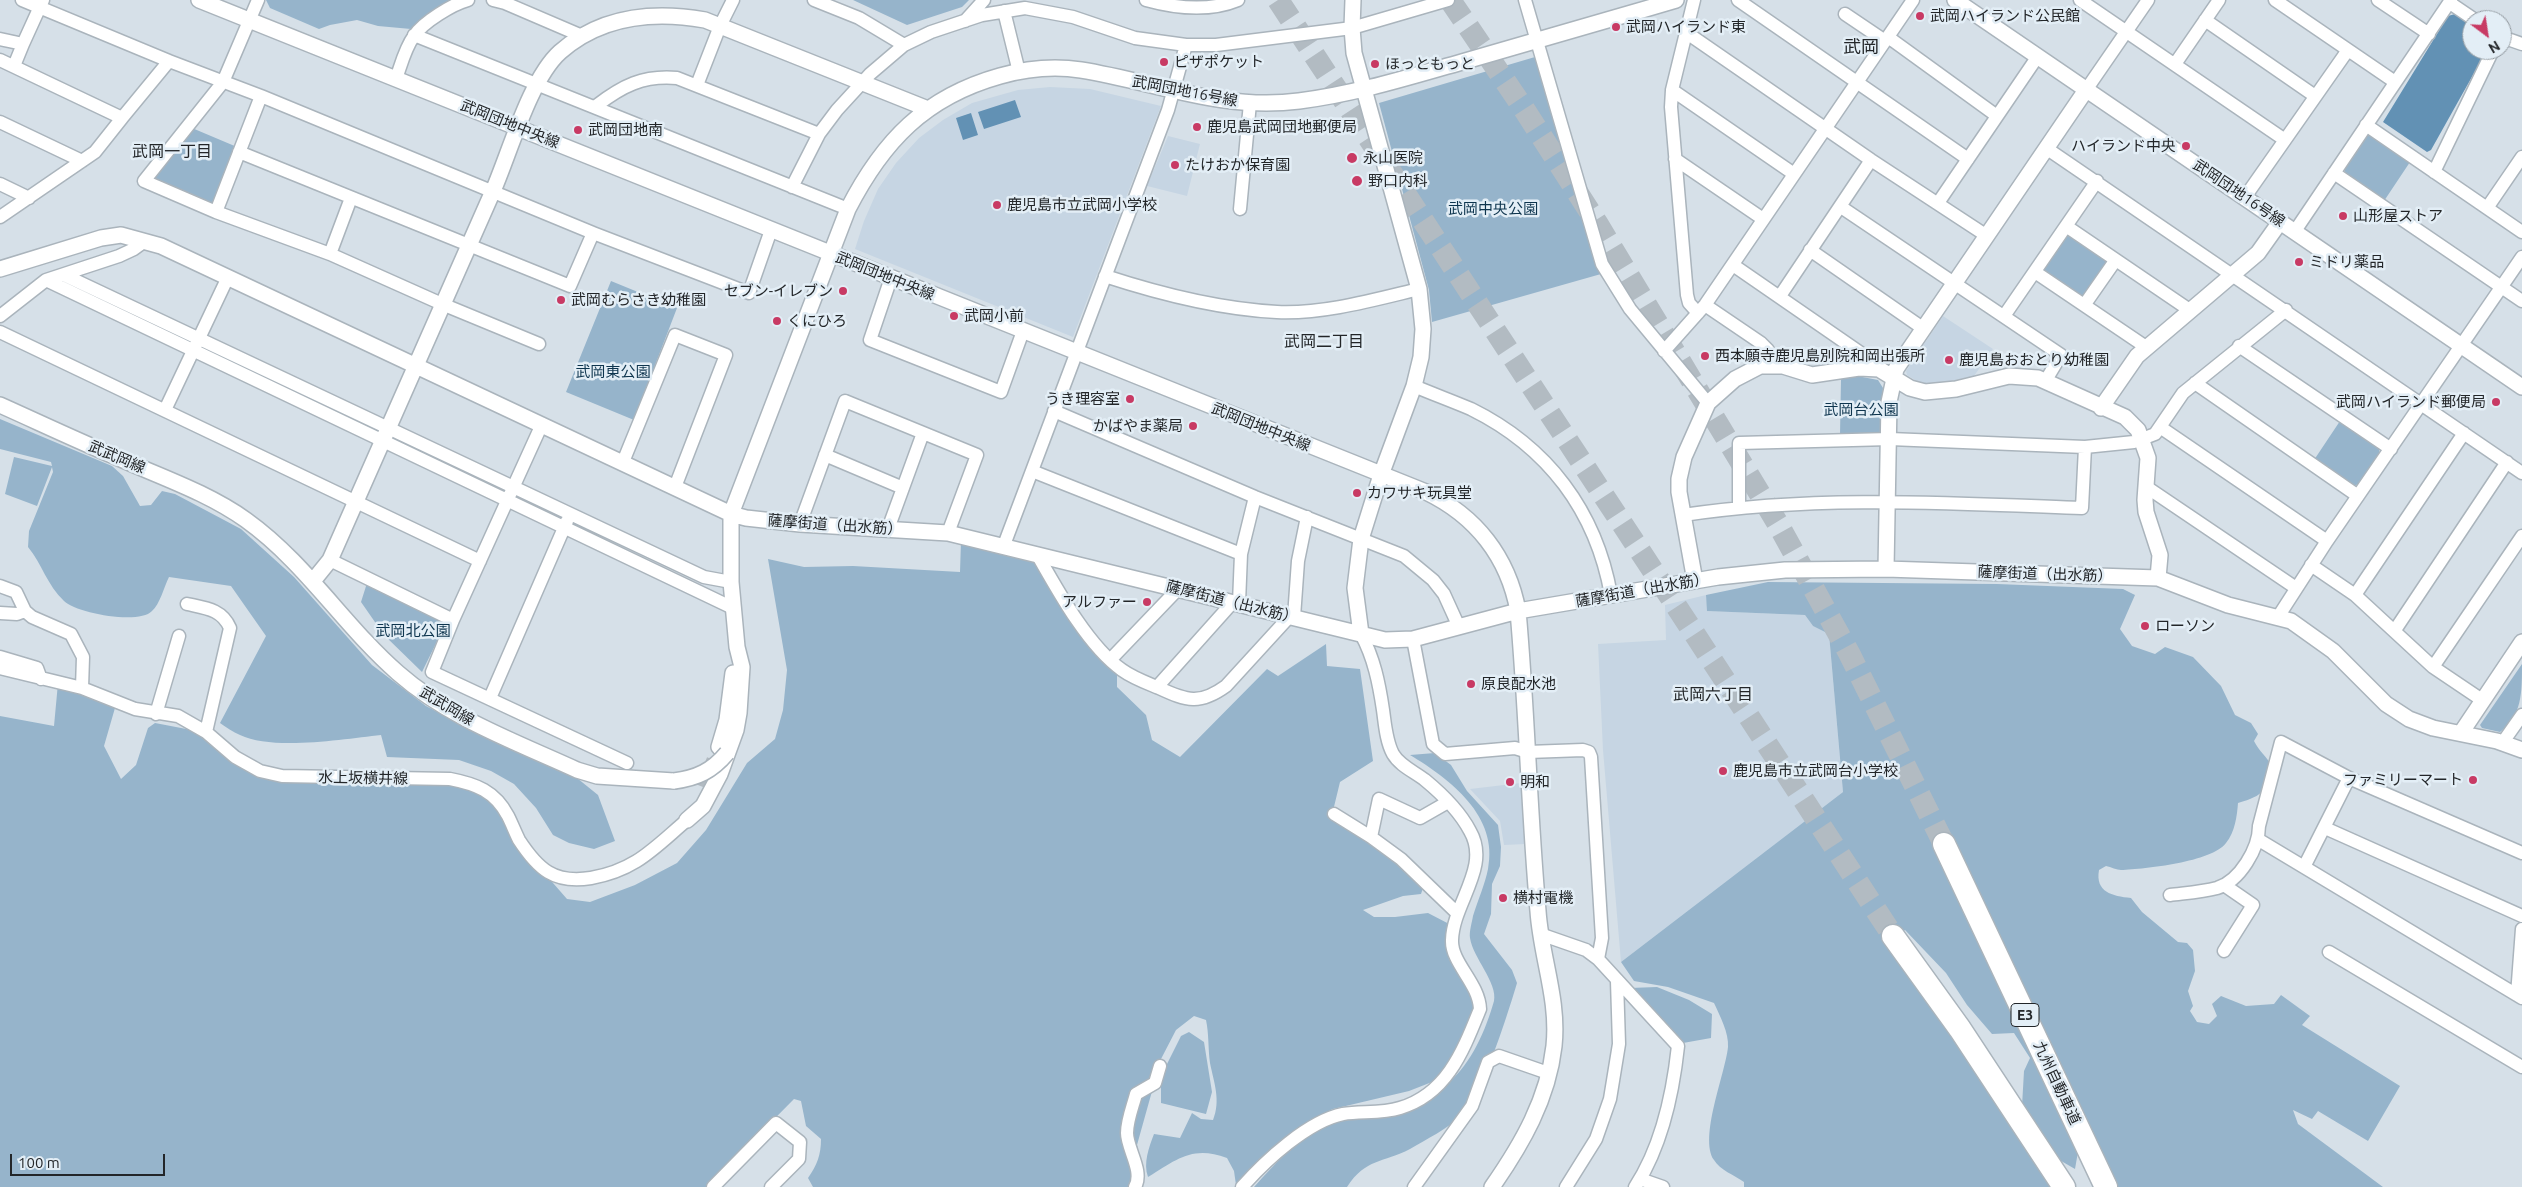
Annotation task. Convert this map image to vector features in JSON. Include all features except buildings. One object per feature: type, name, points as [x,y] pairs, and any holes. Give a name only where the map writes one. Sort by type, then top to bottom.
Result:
[{"type":"highway","name":"九州自動車道","points":[[1944,844],[2106,1187]]},
{"type":"highway","points":[[1893,936],[1960,1029],[2064,1187]]},
{"type":"street","points":[[22,0],[41,4],[169,61],[261,96],[593,233],[749,293],[772,230]]},
{"type":"street","name":"武岡団地中央線","points":[[199,0],[1438,498],[1477,528],[1492,546],[1507,572],[1518,612],[1540,934],[1553,992],[1554,1046],[1548,1073],[1529,1130],[1492,1187]]},
{"type":"street","points":[[258,0],[222,82],[144,181],[216,212],[330,254],[442,304],[539,344]]},
{"type":"street","points":[[396,79],[414,35],[439,14],[459,2],[468,0]]},
{"type":"street","points":[[492,0],[582,36]]},
{"type":"street","points":[[697,85],[732,0]]},
{"type":"street","points":[[814,0],[859,18],[904,45]]},
{"type":"street","points":[[965,21],[975,7],[984,0]]},
{"type":"street","points":[[1146,0],[1173,7],[1223,6],[1238,0]]},
{"type":"street","points":[[1242,1187],[1302,1133],[1342,1114],[1400,1108],[1423,1097],[1441,1084],[1452,1071],[1480,1009],[1479,998],[1456,956],[1451,942],[1457,913],[1475,870],[1476,846],[1470,830],[1448,802],[1394,755],[1387,735],[1379,683],[1373,659],[1361,634],[1355,588],[1361,539],[1381,475],[1414,386],[1421,357],[1422,328],[1419,289],[1354,53],[1352,28],[1353,0]]},
{"type":"street","points":[[792,187],[803,161],[819,134],[861,83],[904,45],[931,32],[965,21],[1004,11],[1025,8],[1055,13],[1134,38],[1186,45],[1216,45],[1352,28],[1411,5],[1448,0]]},
{"type":"street","points":[[1525,0],[1598,254],[1617,291],[1708,403]]},
{"type":"street","name":"武岡団地16号線","points":[[731,514],[848,209],[864,180],[883,152],[900,132],[928,109],[952,94],[970,86],[1019,72],[1050,69],[1079,70],[1224,102],[1297,102],[1364,90],[1676,0]]},
{"type":"street","points":[[1694,0],[1672,90],[1675,159],[1687,295],[1689,303],[1761,343],[1768,350],[1768,364]]},
{"type":"street","points":[[1738,0],[1968,159]]},
{"type":"street","points":[[1664,351],[1701,309],[1733,265],[1913,0]]},
{"type":"street","name":"武岡団地16号線","points":[[1955,0],[2522,387]]},
{"type":"street","points":[[2080,0],[2285,140]]},
{"type":"street","points":[[1886,568],[1890,439],[1889,402],[1896,369],[2148,0]]},
{"type":"street","points":[[2175,64],[2219,0]]},
{"type":"street","points":[[2275,0],[2395,82]]},
{"type":"street","points":[[2381,1],[2429,34]]},
{"type":"street","points":[[2295,232],[2450,1],[2462,10]]},
{"type":"street","points":[[14,66],[41,4]]},
{"type":"street","points":[[1004,11],[1019,72]]},
{"type":"street","points":[[317,585],[330,560],[493,191],[536,84],[560,52],[582,36],[619,20],[659,14],[692,18],[720,26],[928,109]]},
{"type":"street","points":[[1845,14],[1886,39],[1997,116]]},
{"type":"street","points":[[2205,20],[2315,96]]},
{"type":"street","points":[[1687,33],[1870,160],[1987,236]]},
{"type":"street","points":[[414,35],[596,106],[848,209]]},
{"type":"street","points":[[0,39],[24,44]]},
{"type":"street","points":[[1004,546],[1174,92],[1186,45]]},
{"type":"street","points":[[2245,197],[2348,50]]},
{"type":"street","points":[[1938,203],[2038,56]]},
{"type":"street","points":[[0,60],[122,118]]},
{"type":"street","points":[[2434,172],[2488,60]]},
{"type":"street","points":[[0,217],[82,161],[101,145],[169,61]]},
{"type":"street","points":[[596,106],[632,82],[660,76],[677,78],[819,134]]},
{"type":"street","points":[[1672,90],[1794,174]]},
{"type":"street","points":[[216,212],[261,96]]},
{"type":"street","points":[[1240,209],[1250,103]]},
{"type":"street","points":[[0,122],[82,161]]},
{"type":"street","points":[[2366,125],[2522,232]]},
{"type":"street","points":[[2046,148],[2286,310],[2522,473]]},
{"type":"street","points":[[239,152],[570,286],[593,233]]},
{"type":"street","points":[[2487,208],[2522,157]]},
{"type":"street","points":[[1675,159],[1763,219]]},
{"type":"street","points":[[1780,296],[1841,207],[1870,160]]},
{"type":"street","points":[[2334,174],[2522,301]]},
{"type":"street","points":[[2004,316],[2097,181]]},
{"type":"street","points":[[0,184],[29,198]]},
{"type":"street","points":[[330,254],[351,198]]},
{"type":"street","points":[[1841,207],[2061,355],[2046,380]]},
{"type":"street","points":[[2101,408],[2137,356],[2258,253],[2280,222]]},
{"type":"street","points":[[2066,226],[2191,311]]},
{"type":"street","name":"薩摩街道（出水筋）","points":[[0,269],[101,238],[121,235],[145,241],[228,277],[731,514],[746,518],[800,524],[948,534],[1037,554],[1385,640],[1413,639],[1518,612],[1695,582],[1785,570],[1886,568],[2158,578],[2228,605],[2291,621],[2321,640],[2397,713],[2418,724],[2504,742],[2522,750]]},
{"type":"street","points":[[0,316],[46,280],[134,249],[145,241]]},
{"type":"street","points":[[1810,250],[1924,329]]},
{"type":"street","points":[[2278,617],[2327,541],[2522,257]]},
{"type":"street","points":[[2085,304],[2115,261]]},
{"type":"street","points":[[1733,265],[1780,296],[1893,378],[1918,390],[1932,392],[2009,376],[2024,376],[2046,380],[2101,408],[2125,417],[2138,430],[2148,458],[2145,486],[2146,512],[2160,555],[2158,578]]},
{"type":"street","points":[[2035,272],[2146,347]]},
{"type":"street","points":[[64,275],[198,339],[385,435],[507,501],[733,608]]},
{"type":"street","points":[[1105,276],[1188,299],[1278,312],[1349,306],[1419,289]]},
{"type":"street","points":[[165,410],[228,277]]},
{"type":"street","points":[[891,278],[870,340],[1000,392],[1023,331]]},
{"type":"street","points":[[46,280],[192,352],[513,488],[704,577],[730,582]]},
{"type":"street","points":[[1739,507],[1739,443],[1890,439],[2085,447],[2128,443],[2142,439],[2155,434],[2183,393],[2286,310]]},
{"type":"street","points":[[0,332],[480,561]]},
{"type":"street","points":[[623,462],[675,335],[726,354],[675,486]]},
{"type":"street","points":[[2240,346],[2391,450]]},
{"type":"street","points":[[1695,582],[1679,492],[1680,472],[1699,418],[1708,403],[1735,379],[1754,368],[1768,364],[1812,374],[1859,368],[1880,369]]},
{"type":"street","points":[[2195,383],[2358,496]]},
{"type":"street","points":[[1414,386],[1478,414],[1526,444],[1546,462],[1574,499],[1594,534],[1612,596]]},
{"type":"street","points":[[800,524],[845,401],[977,455],[948,534]]},
{"type":"street","name":"武武岡線","points":[[0,405],[178,484],[245,519],[274,542],[300,567],[378,655],[411,684],[477,724],[577,770],[597,776],[674,781],[692,778],[711,770],[736,730],[742,667],[737,647],[730,582],[731,514]]},
{"type":"street","points":[[1054,411],[1255,497],[1404,556],[1419,567],[1444,594],[1459,627]]},
{"type":"street","points":[[542,424],[453,620],[432,672],[627,763]]},
{"type":"street","points":[[2160,427],[2327,541]]},
{"type":"street","points":[[888,529],[923,433]]},
{"type":"street","points":[[2355,595],[2464,433]]},
{"type":"street","points":[[1683,515],[1739,507],[1888,501],[2082,508],[2085,447]]},
{"type":"street","points":[[825,456],[903,488]]},
{"type":"street","points":[[2395,630],[2507,462]]},
{"type":"street","points":[[1032,471],[1241,554]]},
{"type":"street","points":[[2145,486],[2296,588]]},
{"type":"street","points":[[1157,687],[1236,603],[1241,554],[1255,497]]},
{"type":"street","points":[[490,698],[570,514]]},
{"type":"street","points":[[1037,554],[1097,648],[1136,679],[1179,697],[1195,700],[1206,698],[1226,686],[1292,616],[1298,561],[1307,518]]},
{"type":"street","points":[[2433,667],[2522,536]]},
{"type":"street","points":[[330,560],[453,620]]},
{"type":"street","points":[[2311,565],[2355,595],[2433,667],[2482,700]]},
{"type":"street","points":[[0,586],[16,592],[25,611],[32,617],[71,634],[83,658],[82,688]]},
{"type":"street","points":[[1110,660],[1178,589]]},
{"type":"street","points":[[187,604],[214,610],[226,619],[230,628],[206,732]]},
{"type":"street","points":[[0,613],[17,614],[25,611]]},
{"type":"street","points":[[156,714],[179,636]]},
{"type":"street","points":[[1413,639],[1433,744],[1445,754],[1515,748],[1528,752],[1583,750],[1588,752],[1591,757],[1602,938],[1598,959]]},
{"type":"street","points":[[2460,733],[2522,642]]},
{"type":"street","points":[[0,657],[37,668],[41,679]]},
{"type":"street","name":"水上坂横井線","points":[[0,668],[82,688],[135,709],[156,714],[178,716],[206,732],[235,757],[260,771],[282,776],[450,779],[476,785],[490,792],[500,803],[532,859],[545,870],[560,878],[576,880],[617,872],[648,854],[687,820]]},
{"type":"street","points":[[2504,742],[2522,715]]},
{"type":"street","points":[[2170,895],[2224,884],[2248,862],[2259,840],[2259,826],[2281,742],[2349,778],[2522,853]]},
{"type":"street","points":[[687,820],[702,806],[720,774],[723,750]]},
{"type":"street","points":[[2304,867],[2349,778]]},
{"type":"street","points":[[687,820],[704,787]]},
{"type":"street","points":[[1371,837],[1379,799],[1420,818],[1448,802]]},
{"type":"street","points":[[1334,814],[1371,837],[1401,859],[1457,913]]},
{"type":"street","points":[[2325,828],[2522,916]]},
{"type":"street","points":[[2259,840],[2519,997],[2522,929]]},
{"type":"street","points":[[2224,884],[2253,905],[2224,952]]},
{"type":"street","points":[[1540,934],[1586,950],[1598,959],[1678,1046],[1674,1083],[1666,1118],[1637,1183],[1663,1187]]},
{"type":"street","points":[[2329,952],[2522,1067]]},
{"type":"street","points":[[1566,1187],[1596,1139],[1610,1099],[1620,1044],[1617,981]]},
{"type":"street","points":[[1414,1187],[1472,1106],[1481,1088],[1488,1062],[1499,1056],[1548,1073]]},
{"type":"street","points":[[1135,1187],[1137,1183],[1136,1166],[1127,1133],[1136,1094],[1155,1083],[1160,1066]]},
{"type":"street","points":[[713,1187],[776,1123],[800,1142],[799,1159],[772,1187]]},
{"type":"shaded area","points":[[2455,14],[2462,19],[2462,60],[2481,60],[2431,150],[2427,152],[2383,122],[2448,16]]},
{"type":"shaded area","name":"鹿児島市立武岡小学校","points":[[1050,87],[1090,89],[1161,106],[1073,337],[855,249],[864,221],[878,189],[896,163],[919,138],[943,120],[972,103],[1018,90]]},
{"type":"shaded area","points":[[1015,100],[1021,117],[984,129],[978,112]]},
{"type":"shaded area","points":[[971,113],[978,135],[963,140],[956,118]]},
{"type":"shaded area","name":"たけおか保育園","points":[[1168,136],[1200,144],[1187,196],[1147,186]]},
{"type":"shaded area","name":"鹿児島おおとり幼稚園","points":[[1943,316],[1993,349],[1974,376],[1933,385],[1920,383],[1907,375],[1906,371]]},
{"type":"shaded area","name":"鹿児島市立武岡台小学校","points":[[1706,595],[1708,611],[1805,615],[1813,626],[1829,634],[1843,792],[1621,962],[1603,750],[1598,644],[1666,640],[1665,605]]},
{"type":"shaded area","points":[[1521,783],[1526,844],[1504,845],[1500,821],[1470,789]]},
{"type":"green space","points":[[266,0],[453,0],[411,29],[378,26],[357,20],[319,29],[270,8]]},
{"type":"green space","points":[[853,0],[969,0],[962,7],[907,25]]},
{"type":"green space","name":"武岡中央公園","points":[[1535,57],[1593,256],[1601,274],[1432,322],[1429,290],[1379,103]]},
{"type":"green space","points":[[192,128],[237,147],[214,202],[210,204],[154,182],[153,175]]},
{"type":"green space","points":[[2365,136],[2372,136],[2410,162],[2384,201],[2346,175],[2344,168]]},
{"type":"green space","points":[[2066,234],[2070,234],[2107,259],[2109,264],[2082,298],[2044,272],[2043,267]]},
{"type":"green space","name":"武岡東公園","points":[[611,281],[677,308],[634,420],[566,392]]},
{"type":"green space","name":"武岡台公園","points":[[1857,376],[1878,380],[1883,388],[1881,432],[1877,435],[1840,435],[1841,379]]},
{"type":"green space","points":[[0,419],[112,466],[123,476],[140,506],[151,505],[162,491],[175,494],[241,529],[294,577],[372,665],[426,706],[482,735],[572,774],[598,795],[615,841],[594,849],[569,843],[553,835],[536,808],[514,784],[491,771],[459,760],[387,757],[381,735],[329,741],[271,742],[254,740],[240,735],[220,723],[266,636],[231,586],[169,577],[155,608],[145,615],[134,617],[108,616],[94,613],[81,610],[64,601],[53,588],[28,547],[29,531],[53,472],[52,467],[37,506],[5,494],[14,457],[52,466],[51,462],[0,449]]},
{"type":"green space","points":[[2340,421],[2379,449],[2380,455],[2360,484],[2352,486],[2314,460]]},
{"type":"green space","points":[[961,541],[1035,557],[1117,671],[1117,687],[1146,715],[1152,740],[1180,757],[1267,669],[1278,676],[1326,644],[1327,666],[1360,669],[1373,761],[1340,782],[1332,815],[1425,882],[1421,894],[1403,896],[1363,910],[1374,917],[1395,917],[1428,913],[1453,926],[1452,938],[1470,972],[1475,1009],[1448,1067],[1432,1082],[1409,1091],[1333,1109],[1310,1120],[1278,1144],[1236,1185],[1234,1171],[1227,1158],[1204,1153],[1186,1156],[1148,1177],[1147,1155],[1154,1134],[1180,1138],[1192,1113],[1201,1119],[1213,1120],[1215,1113],[1217,1098],[1210,1063],[1206,1020],[1194,1016],[1176,1030],[1161,1059],[1137,1145],[1141,1164],[1134,1187],[813,1187],[808,1178],[818,1160],[821,1139],[806,1126],[801,1101],[794,1099],[707,1187],[0,1187],[0,716],[54,726],[58,683],[117,701],[104,746],[121,779],[136,765],[148,728],[155,723],[202,732],[268,776],[436,777],[489,791],[546,875],[567,899],[590,902],[635,885],[677,863],[706,830],[747,763],[775,739],[783,710],[787,670],[768,559],[804,567],[853,566],[960,572]]},
{"type":"green space","points":[[1768,582],[1997,584],[2123,589],[2135,595],[2120,629],[2132,646],[2155,654],[2165,647],[2193,657],[2221,686],[2235,715],[2251,723],[2258,734],[2254,741],[2272,766],[2263,791],[2254,797],[2238,803],[2232,834],[2218,850],[2193,860],[2161,866],[2118,870],[2106,866],[2099,870],[2098,877],[2102,888],[2111,894],[2131,898],[2142,912],[2178,942],[2187,943],[2193,950],[2195,971],[2188,991],[2193,1006],[2190,1011],[2197,1022],[2209,1024],[2217,1016],[2212,1004],[2221,996],[2246,1006],[2274,1004],[2281,995],[2310,1016],[2302,1025],[2400,1086],[2368,1141],[2318,1111],[2312,1119],[2293,1110],[2298,1124],[2383,1187],[2116,1187],[2028,1003],[2011,960],[1977,903],[1938,847],[1963,912],[2079,1146],[2075,1169],[2056,1158],[2022,1106],[2024,1071],[2030,1058],[2014,1033],[1992,1034],[1967,1005],[1946,973],[1905,930],[1888,943],[1960,1044],[2054,1187],[1744,1187],[1744,1182],[1723,1170],[1714,1160],[1710,1150],[1709,1137],[1714,1105],[1728,1047],[1724,1025],[1714,1003],[1668,987],[1634,981],[1621,962],[1843,792],[1829,634],[1813,626],[1805,615],[1707,611],[1706,595]]},
{"type":"green space","name":"武岡北公園","points":[[367,583],[446,623],[422,672],[384,635],[361,602]]},
{"type":"green space","points":[[2522,664],[2521,694],[2513,719],[2500,732],[2482,728],[2480,725]]},
{"type":"green space","points":[[1435,753],[1451,765],[1467,791],[1498,825],[1501,847],[1500,866],[1492,884],[1491,914],[1484,934],[1512,970],[1517,983],[1486,1072],[1469,1105],[1455,1121],[1437,1134],[1410,1149],[1368,1166],[1347,1187],[1254,1187],[1295,1145],[1325,1126],[1340,1121],[1384,1116],[1444,1086],[1457,1075],[1471,1056],[1487,1023],[1494,1001],[1494,994],[1489,978],[1472,946],[1470,938],[1473,916],[1488,869],[1489,850],[1486,832],[1479,816],[1468,801],[1441,775],[1410,755]]},
{"type":"green space","points":[[1657,987],[1689,1000],[1712,1014],[1711,1038],[1683,1043],[1630,988]]},
{"type":"green space","points":[[1189,1032],[1204,1042],[1212,1092],[1206,1114],[1161,1103],[1161,1076],[1181,1036]]},
{"type":"tunnel","points":[[1278,0],[1893,936]]},
{"type":"tunnel","points":[[1450,0],[1524,109],[1597,223],[1778,524],[1849,653],[1944,844]]},
{"type":"tunnel","points":[[703,787],[714,760]]},
{"type":"place","name":"武岡ハイランド公民館","points":[[1920,16]]},
{"type":"place","name":"武岡ハイランド東","points":[[1616,27]]},
{"type":"place","name":"ピザポケット","points":[[1164,62]]},
{"type":"place","name":"ほっともっと","points":[[1375,64]]},
{"type":"place","name":"鹿児島武岡団地郵便局","points":[[1197,127]]},
{"type":"place","name":"武岡団地南","points":[[578,130]]},
{"type":"place","name":"ハイランド中央","points":[[2186,146]]},
{"type":"place","name":"永山医院","points":[[1352,158]]},
{"type":"place","name":"たけおか保育園","points":[[1175,165]]},
{"type":"place","name":"野口内科","points":[[1357,181]]},
{"type":"place","name":"鹿児島市立武岡小学校","points":[[997,205]]},
{"type":"place","name":"山形屋ストア","points":[[2343,216]]},
{"type":"place","name":"ミドリ薬品","points":[[2299,262]]},
{"type":"place","name":"セブン-イレブン","points":[[843,291]]},
{"type":"place","name":"武岡むらさき幼稚園","points":[[561,300]]},
{"type":"place","name":"武岡小前","points":[[954,316]]},
{"type":"place","name":"くにひろ","points":[[777,321]]},
{"type":"place","name":"西本願寺鹿児島別院和岡出張所","points":[[1705,356]]},
{"type":"place","name":"鹿児島おおとり幼稚園","points":[[1949,360]]},
{"type":"place","name":"うき理容室","points":[[1130,399]]},
{"type":"place","name":"武岡ハイランド郵便局","points":[[2496,402]]},
{"type":"place","name":"かばやま薬局","points":[[1193,426]]},
{"type":"place","name":"カワサキ玩具堂","points":[[1357,493]]},
{"type":"place","name":"アルファー","points":[[1147,602]]},
{"type":"place","name":"ローソン","points":[[2145,626]]},
{"type":"place","name":"原良配水池","points":[[1471,684]]},
{"type":"place","name":"鹿児島市立武岡台小学校","points":[[1723,771]]},
{"type":"place","name":"ファミリーマート","points":[[2473,780]]},
{"type":"place","name":"明和","points":[[1510,782]]},
{"type":"place","name":"横村電機","points":[[1503,898]]},
{"type":"district","name":"武岡","points":[[1861,47]]},
{"type":"district","name":"武岡一丁目","points":[[172,152]]},
{"type":"district","name":"武岡二丁目","points":[[1324,342]]},
{"type":"district","name":"武岡六丁目","points":[[1713,695]]}]
